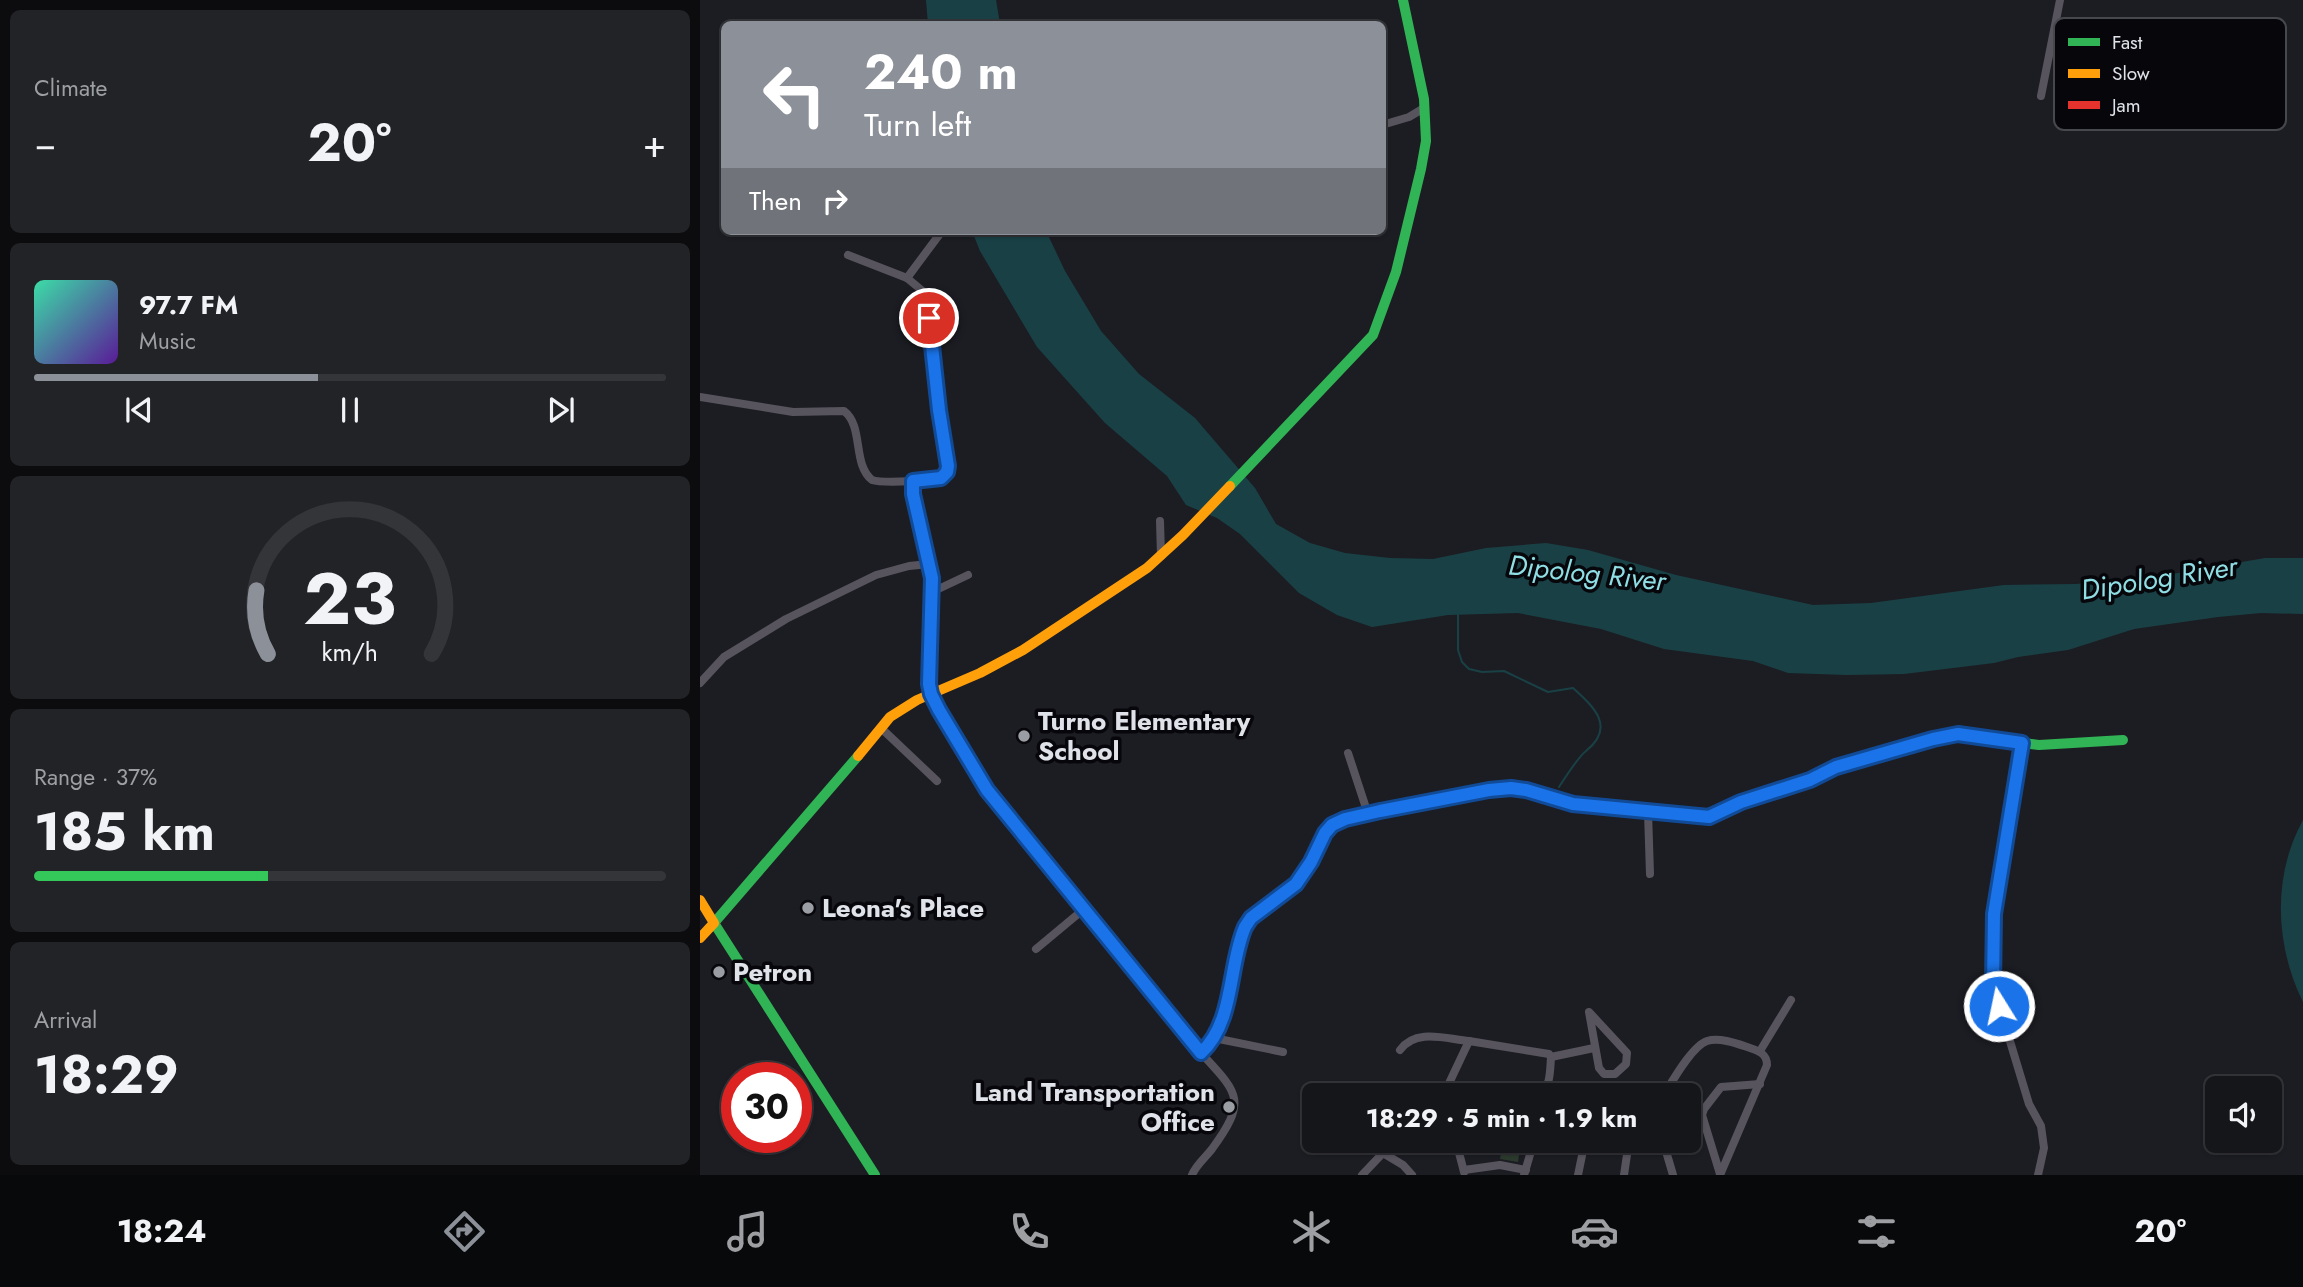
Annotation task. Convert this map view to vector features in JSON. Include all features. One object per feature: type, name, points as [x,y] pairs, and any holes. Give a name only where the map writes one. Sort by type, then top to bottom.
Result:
[{"type":"main road","points":[[700,938],[881,728],[902,708],[980,673],[1023,650],[1073,619],[1161,556],[1373,335],[1386,306],[1421,169],[1426,134],[1424,108],[1403,0]]},
{"type":"main road","points":[[1201,1053],[1214,1038],[1226,1005],[1245,927],[1251,918],[1296,884],[1332,825],[1368,814],[1511,788],[1573,804],[1698,818],[1716,815],[1741,802],[1810,780],[1836,767],[1958,734],[2039,745],[2123,740]]},
{"type":"main road","points":[[700,900],[875,1175]]},
{"type":"street","points":[[2056,18],[2060,0]]},
{"type":"street","points":[[2041,96],[2054,30]]},
{"type":"street","points":[[1386,124],[1409,117],[1424,108]]},
{"type":"street","points":[[907,278],[939,235]]},
{"type":"street","points":[[700,397],[793,412],[844,411],[851,418],[860,459],[868,478],[878,482],[941,478],[947,472],[948,466],[925,293],[907,278],[848,255]]},
{"type":"street","points":[[913,481],[913,494],[929,564],[932,592],[929,668],[931,694],[981,781],[1201,1053],[1229,1083],[1235,1094],[1236,1102],[1221,1135],[1192,1175]]},
{"type":"street","points":[[1160,521],[1161,556]]},
{"type":"street","points":[[700,682],[724,657],[786,619],[876,575],[892,569],[929,564]]},
{"type":"street","points":[[932,592],[968,575]]},
{"type":"street","points":[[881,728],[937,781]]},
{"type":"street","points":[[2022,743],[1994,914],[1993,985],[2029,1104],[2041,1126],[2044,1148],[2038,1175]]},
{"type":"street","points":[[1348,753],[1368,814]]},
{"type":"street","points":[[1648,812],[1650,874]]},
{"type":"street","points":[[1036,949],[1084,909]]},
{"type":"street","points":[[1760,1051],[1791,1000]]},
{"type":"street","points":[[1589,1012],[1627,1053],[1626,1064],[1615,1074],[1604,1074],[1599,1068],[1594,1048],[1588,1015],[1589,1012]]},
{"type":"street","points":[[1401,1050],[1411,1039],[1421,1036],[1544,1052],[1551,1057]]},
{"type":"street","points":[[1214,1038],[1283,1052]]},
{"type":"street","points":[[1671,1083],[1682,1066],[1703,1043],[1717,1040],[1760,1051],[1768,1060],[1720,1175]]},
{"type":"street","points":[[1448,1083],[1469,1041]]},
{"type":"street","points":[[1551,1057],[1594,1048]]},
{"type":"street","points":[[1548,1083],[1551,1057]]},
{"type":"street","points":[[1720,1175],[1703,1121],[1704,1109],[1721,1087],[1760,1083]]},
{"type":"street","points":[[1362,1175],[1383,1153],[1403,1165],[1412,1175]]},
{"type":"street","points":[[1459,1153],[1464,1172],[1500,1165],[1525,1172],[1531,1153]]},
{"type":"street","points":[[1578,1175],[1583,1153]]},
{"type":"street","points":[[1624,1175],[1627,1153]]},
{"type":"street","points":[[1666,1153],[1672,1175]]},
{"type":"green space","points":[[1501,1153],[1519,1153],[1518,1162],[1500,1159]]},
{"type":"water","points":[[926,0],[996,0],[1000,21],[928,21]]},
{"type":"water","name":"Dipolog River","points":[[974,235],[1048,235],[1065,271],[1101,331],[1139,374],[1195,418],[1255,488],[1276,524],[1310,543],[1345,553],[1433,559],[1486,548],[1546,543],[1588,550],[1676,575],[1813,605],[1871,603],[2004,585],[2076,584],[2155,577],[2265,558],[2303,558],[2303,614],[2261,613],[2218,617],[2134,629],[2068,650],[1994,663],[1904,674],[1847,675],[1788,673],[1753,661],[1664,649],[1601,629],[1518,613],[1448,615],[1372,627],[1337,615],[1299,593],[1240,534],[1217,518],[1186,505],[1167,476],[1105,423],[1037,347],[980,251]]},
{"type":"water","points":[[2303,820],[2303,1002],[2287,958],[2281,911],[2286,864]]},
{"type":"waterway","points":[[1458,614],[1458,650],[1462,662],[1469,669],[1482,672],[1504,671],[1548,692],[1573,688],[1588,702],[1599,718],[1600,734],[1559,787]]},
{"type":"traffic: fast","points":[[1230,486],[1373,335],[1396,272],[1426,141],[1424,99],[1403,0]]},
{"type":"traffic: fast","points":[[1486,791],[1511,788],[1573,804],[1709,817],[1741,802],[1810,780],[1836,767],[1933,739],[1958,735],[2039,745],[2123,740]]},
{"type":"traffic: fast","points":[[858,756],[714,923],[875,1175]]},
{"type":"traffic: slow","points":[[858,756],[890,717],[917,700],[980,673],[1023,650],[1147,568],[1230,486]]},
{"type":"traffic: slow","points":[[700,900],[714,923],[700,938]]},
{"type":"traffic: jam","points":[[1201,1053],[1214,1038],[1219,1026],[1245,927],[1296,884],[1309,867],[1327,833],[1345,819],[1486,791]]},
{"type":"place","name":"Turno Elementary School","points":[[1024,736]]},
{"type":"place","name":"Leona's Place","points":[[808,908]]},
{"type":"place","name":"Petron","points":[[719,972]]},
{"type":"place","name":"Land Transportation Office","points":[[1229,1107]]},
{"type":"route","points":[[929,318],[948,466],[947,472],[941,478],[913,481],[913,494],[932,578],[929,668],[931,694],[987,790],[1201,1053],[1220,1026],[1241,934],[1245,927],[1251,918],[1296,884],[1311,862],[1325,833],[1337,822],[1420,803],[1511,788],[1573,804],[1709,817],[1754,797],[1810,780],[1836,767],[1958,734],[2022,743],[1994,914],[1993,985],[1999,1006]]}]
